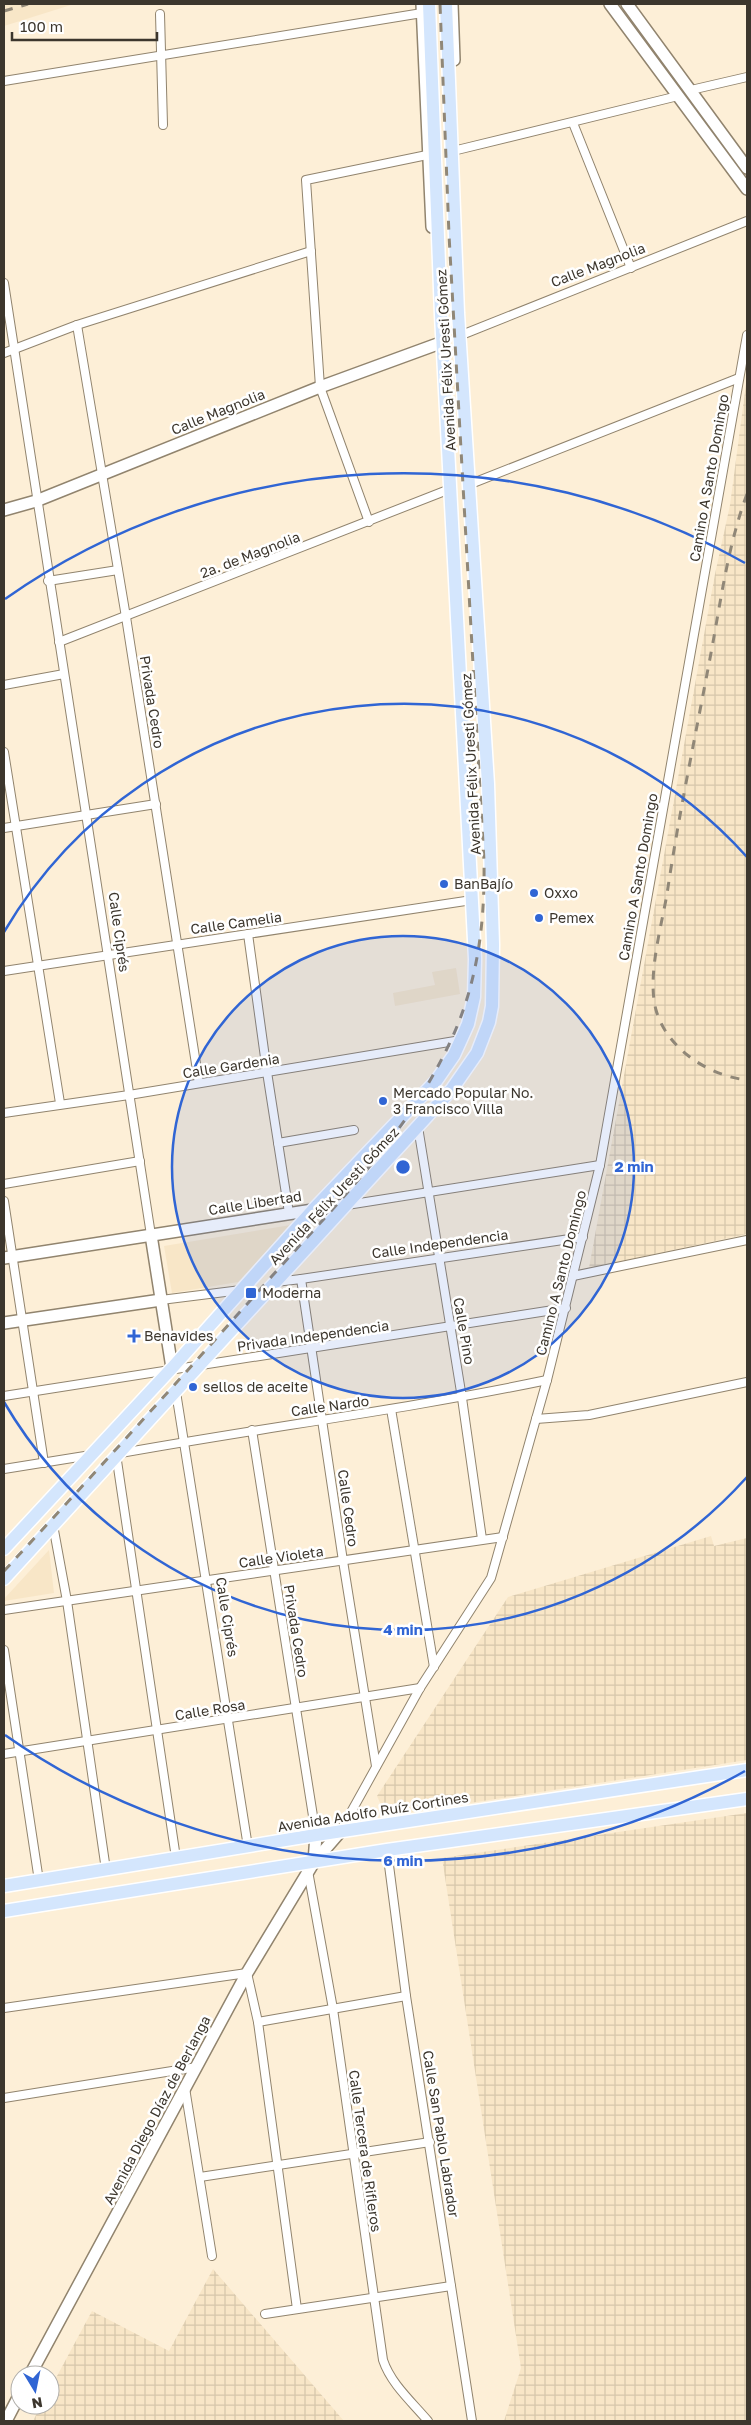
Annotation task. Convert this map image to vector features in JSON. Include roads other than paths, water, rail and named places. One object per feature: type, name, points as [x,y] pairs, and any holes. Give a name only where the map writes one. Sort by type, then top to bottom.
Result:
[{"type":"main road","name":"Avenida Félix Uresti Gómez","points":[[4,1579],[116,1454],[176,1392],[344,1205],[452,1089],[476,1053],[484,1037],[492,1006],[492,849],[459,336],[446,4]]},
{"type":"main road","name":"Avenida Félix Uresti Gómez","points":[[4,1549],[172,1368],[314,1210],[436,1081],[461,1040],[472,1010],[476,981],[425,7]]},
{"type":"main road","name":"Avenida Adolfo Ruíz Cortines","points":[[4,1886],[316,1835],[747,1770]]},
{"type":"main road","points":[[4,1911],[311,1866],[387,1850],[747,1799]]},
{"type":"street","points":[[452,4],[463,289],[458,313]]},
{"type":"street","points":[[610,4],[747,189]]},
{"type":"street","points":[[627,4],[747,168]]},
{"type":"street","points":[[4,81],[425,7],[427,155],[435,302],[441,315]]},
{"type":"street","points":[[160,14],[163,125]]},
{"type":"street","points":[[691,90],[747,77]]},
{"type":"street","points":[[457,150],[678,96]]},
{"type":"street","points":[[573,123],[631,268]]},
{"type":"street","points":[[369,522],[320,387],[306,180],[427,155]]},
{"type":"street","name":"Calle Magnolia","points":[[459,336],[747,221]]},
{"type":"street","points":[[4,353],[78,325],[311,251]]},
{"type":"street","name":"Calle Ciprés","points":[[4,283],[48,581],[87,816],[172,1368]]},
{"type":"street","name":"Privada Cedro","points":[[78,325],[126,616],[199,1083]]},
{"type":"street","name":"Camino A Santo Domingo","points":[[536,1419],[566,1308],[600,1165],[747,335]]},
{"type":"street","name":"Calle Magnolia","points":[[4,510],[36,501],[320,387],[443,342]]},
{"type":"street","points":[[468,485],[739,378]]},
{"type":"street","name":"2a. de Magnolia","points":[[59,642],[450,489]]},
{"type":"street","points":[[48,581],[118,570]]},
{"type":"street","points":[[4,685],[64,674]]},
{"type":"street","points":[[4,752],[60,1103]]},
{"type":"street","points":[[4,828],[156,804]]},
{"type":"street","name":"Calle Camelia","points":[[4,971],[472,900]]},
{"type":"street","points":[[248,934],[289,1213]]},
{"type":"street","name":"Calle Gardenia","points":[[4,1113],[60,1103],[129,1095],[461,1040]]},
{"type":"street","name":"Calle Pino","points":[[418,1127],[427,1193],[462,1398],[482,1539]]},
{"type":"street","points":[[278,1143],[354,1130]]},
{"type":"street","points":[[4,1184],[140,1161]]},
{"type":"street","name":"Calle Libertad","points":[[8,1258],[600,1165]]},
{"type":"street","points":[[4,1202],[8,1258],[22,1320],[44,1462]]},
{"type":"street","name":"Calle Independencia","points":[[301,1279],[439,1260],[583,1237]]},
{"type":"street","points":[[573,1276],[747,1240]]},
{"type":"street","points":[[274,1282],[301,1279]]},
{"type":"street","name":"Calle Cedro","points":[[301,1279],[376,1766]]},
{"type":"street","points":[[4,1323],[243,1290]]},
{"type":"street","name":"Privada Independencia","points":[[4,1396],[172,1368],[450,1328],[566,1308]]},
{"type":"street","name":"Calle Nardo","points":[[116,1454],[252,1430],[462,1398],[547,1380]]},
{"type":"street","points":[[340,1832],[420,1688],[491,1578],[536,1419],[589,1415],[747,1382]]},
{"type":"street","name":"Calle Ciprés","points":[[176,1392],[248,1847]]},
{"type":"street","points":[[391,1409],[434,1667]]},
{"type":"street","name":"Privada Cedro","points":[[252,1430],[316,1835]]},
{"type":"street","points":[[116,1454],[159,1731],[176,1858]]},
{"type":"street","points":[[4,1469],[90,1456]]},
{"type":"street","points":[[54,1525],[67,1601],[106,1870]]},
{"type":"street","name":"Calle Violeta","points":[[4,1610],[502,1537]]},
{"type":"street","points":[[4,1650],[39,1881]]},
{"type":"street","name":"Calle Rosa","points":[[4,1754],[159,1731],[420,1688]]},
{"type":"street","name":"Avenida Diego Díaz de Berlanga","points":[[35,2365],[247,1973],[311,1866],[340,1832]]},
{"type":"street","name":"Avenida Diego Díaz de Berlanga","points":[[311,1866],[316,1835]]},
{"type":"street","name":"Calle San Pablo Labrador","points":[[387,1850],[406,1996],[472,2421]]},
{"type":"street","name":"Calle Tercera de Rifleros","points":[[311,1866],[334,2009],[352,2155],[383,2360],[387,2373],[428,2421]]},
{"type":"street","points":[[4,2008],[247,1973],[258,2022],[276,2166],[297,2309]]},
{"type":"street","points":[[258,2022],[406,1996]]},
{"type":"street","points":[[4,2098],[197,2067]]},
{"type":"street","points":[[185,2088],[212,2256]]},
{"type":"street","points":[[200,2177],[430,2142]]},
{"type":"street","points":[[265,2314],[451,2286]]},
{"type":"railway","points":[[4,11],[28,4]]},
{"type":"railway","points":[[4,1571],[172,1388],[371,1164],[415,1105],[434,1073],[452,1038],[468,995],[474,973],[481,929],[484,861],[449,235],[440,4]]},
{"type":"railway","points":[[747,494],[740,513],[726,573],[682,803],[653,983],[656,1010],[670,1037],[680,1048],[691,1058],[718,1073],[747,1080]]},
{"type":"place","name":"BanBajío","points":[[444,884]]},
{"type":"place","name":"Oxxo","points":[[534,893]]},
{"type":"place","name":"Pemex","points":[[539,918]]},
{"type":"place","name":"Mercado Popular No. 3 Francisco Villa","points":[[383,1101]]},
{"type":"place","name":"Moderna","points":[[251,1293]]},
{"type":"place","name":"Benavides","points":[[134,1336]]},
{"type":"place","name":"sellos de aceite","points":[[193,1387]]}]
